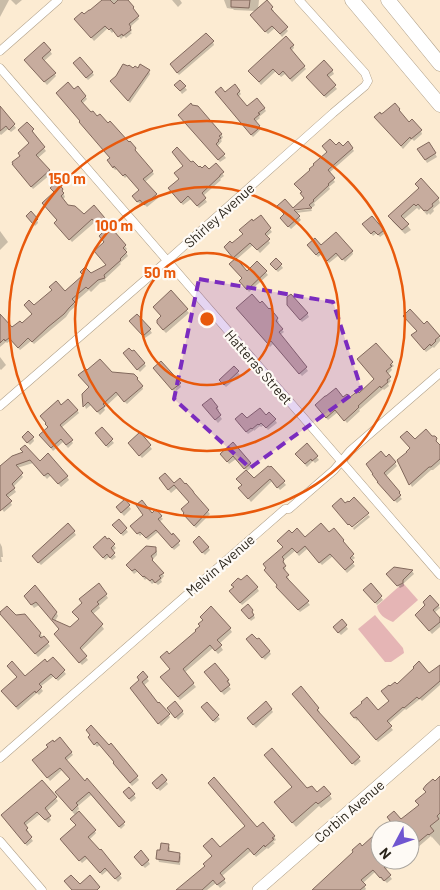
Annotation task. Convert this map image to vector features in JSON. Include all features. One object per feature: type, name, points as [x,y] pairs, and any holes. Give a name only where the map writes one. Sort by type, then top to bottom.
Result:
[{"type":"highway","points":[[352,0],[440,105]]},
{"type":"highway","points":[[388,0],[440,64]]},
{"type":"main road","name":"Corbin Avenue","points":[[258,890],[440,731]]},
{"type":"street","points":[[0,51],[58,0]]},
{"type":"street","name":"Shirley Avenue","points":[[0,406],[365,86],[368,81],[365,73],[299,0]]},
{"type":"street","name":"Hatteras Street","points":[[0,68],[440,575]]},
{"type":"street","name":"Melvin Avenue","points":[[0,758],[285,509],[289,509],[334,470],[350,451],[440,373]]},
{"type":"street","points":[[0,841],[42,890]]},
{"type":"highlighted area","points":[[199,279],[333,302],[361,388],[250,468],[174,399]]},
{"type":"shaded area","points":[[403,583],[418,600],[393,622],[382,616],[377,606]]},
{"type":"shaded area","points":[[375,615],[403,648],[404,653],[391,662],[385,662],[358,629]]},
{"type":"building","points":[[102,0],[110,0],[114,4],[118,0],[128,0],[139,16],[129,24],[131,30],[118,37],[111,28],[109,30],[105,26],[91,38],[74,19],[82,12],[84,14],[90,10]]},
{"type":"building","points":[[231,0],[250,0],[249,8],[231,7]]},
{"type":"building","points":[[267,0],[273,7],[271,9],[288,27],[280,34],[272,26],[265,32],[250,15]]},
{"type":"building","points":[[206,33],[214,41],[177,73],[170,64]]},
{"type":"building","points":[[286,36],[294,45],[290,48],[305,66],[290,79],[283,71],[279,75],[273,69],[259,82],[248,71]]},
{"type":"building","points":[[44,42],[51,50],[42,58],[56,73],[44,82],[24,60]]},
{"type":"building","points":[[80,57],[93,72],[86,78],[73,63]]},
{"type":"building","points":[[324,60],[333,70],[327,75],[336,85],[324,96],[306,77]]},
{"type":"building","points":[[123,64],[138,68],[140,64],[150,70],[128,101],[110,81],[116,76]]},
{"type":"building","points":[[180,80],[186,86],[180,91],[174,85]]},
{"type":"building","points":[[68,82],[74,89],[78,86],[86,96],[81,101],[91,112],[93,111],[97,116],[100,114],[108,123],[110,121],[130,141],[136,148],[135,150],[153,171],[143,179],[157,194],[144,205],[140,200],[137,202],[132,196],[139,190],[125,174],[123,176],[114,166],[113,168],[107,160],[110,158],[56,93]]},
{"type":"building","points":[[235,84],[240,91],[237,94],[247,106],[257,98],[265,108],[254,119],[260,126],[251,135],[215,92],[221,87],[225,92]]},
{"type":"building","points":[[191,103],[198,106],[222,134],[219,136],[221,138],[216,144],[225,154],[218,160],[178,115]]},
{"type":"building","points":[[395,103],[409,122],[412,119],[422,130],[411,139],[410,137],[401,146],[374,117],[380,112],[381,114],[383,113]]},
{"type":"building","points":[[0,106],[15,124],[9,130],[6,126],[0,131]]},
{"type":"building","points":[[27,122],[34,129],[32,131],[45,147],[36,155],[50,170],[31,187],[12,164],[20,156],[18,153],[29,143],[18,130]]},
{"type":"building","points":[[330,139],[336,145],[339,142],[343,146],[348,141],[353,148],[328,170],[335,178],[309,205],[312,208],[294,210],[300,216],[288,227],[280,218],[284,214],[277,206],[285,199],[293,208],[304,198],[300,193],[302,192],[294,184],[327,152],[322,146]]},
{"type":"building","points":[[429,142],[436,153],[425,160],[417,149]]},
{"type":"building","points":[[177,147],[191,162],[193,161],[199,167],[202,168],[205,165],[209,169],[216,163],[224,172],[202,193],[206,198],[197,206],[188,196],[181,203],[168,188],[179,179],[174,173],[183,166],[172,152]]},
{"type":"building","points":[[421,178],[439,198],[427,211],[424,211],[418,204],[416,206],[414,204],[401,216],[409,224],[402,230],[388,216],[419,188],[415,184]]},
{"type":"building","points":[[57,182],[63,189],[64,193],[61,196],[68,205],[75,206],[84,214],[94,205],[126,245],[123,248],[127,252],[104,275],[105,278],[98,280],[88,289],[86,287],[72,299],[75,302],[64,314],[32,342],[28,338],[18,348],[9,338],[5,341],[4,339],[0,343],[0,314],[12,327],[20,321],[22,323],[32,314],[24,305],[29,300],[34,305],[52,290],[49,287],[56,281],[65,291],[83,275],[80,272],[85,267],[91,273],[106,265],[94,251],[104,242],[99,236],[103,232],[92,219],[69,240],[54,223],[57,220],[42,203],[54,192],[50,188]]},
{"type":"building","points":[[31,211],[38,219],[33,224],[26,216]]},
{"type":"building","points":[[261,215],[271,228],[265,234],[270,239],[257,250],[250,243],[233,258],[224,247],[230,241],[232,243],[243,234],[239,230],[252,219],[253,221]]},
{"type":"building","points":[[372,216],[384,230],[378,235],[374,231],[371,234],[362,224]]},
{"type":"building","points":[[336,232],[353,251],[342,260],[336,253],[327,261],[319,252],[316,255],[307,245],[315,238],[321,245]]},
{"type":"building","points":[[236,258],[247,271],[257,261],[267,271],[247,290],[239,281],[242,278],[229,264]]},
{"type":"building","points":[[276,258],[282,264],[276,270],[270,264]]},
{"type":"building","points":[[171,290],[188,309],[163,330],[157,323],[161,316],[153,307]]},
{"type":"building","points":[[252,294],[260,303],[262,301],[270,308],[278,318],[276,321],[283,329],[279,332],[307,367],[299,374],[271,341],[268,344],[236,308]]},
{"type":"building","points":[[291,294],[308,313],[300,320],[287,305],[287,297]]},
{"type":"building","points":[[410,309],[424,324],[427,321],[440,336],[431,346],[430,344],[424,350],[411,335],[417,331],[403,316]]},
{"type":"building","points":[[137,314],[151,329],[143,336],[129,321]]},
{"type":"building","points":[[376,343],[393,362],[390,365],[392,366],[386,371],[391,377],[387,380],[388,382],[381,388],[380,386],[344,421],[335,410],[326,418],[315,405],[325,396],[336,388],[343,397],[347,394],[350,397],[358,391],[359,393],[374,379],[357,359]]},
{"type":"building","points":[[129,348],[132,351],[134,350],[145,363],[137,370],[123,353]]},
{"type":"building","points":[[100,359],[112,372],[134,374],[143,386],[124,402],[116,392],[103,404],[105,406],[97,412],[88,402],[83,407],[82,394],[89,387],[78,375]]},
{"type":"building","points":[[161,361],[181,383],[172,390],[153,368]]},
{"type":"building","points":[[234,366],[239,371],[224,385],[219,380]]},
{"type":"building","points":[[211,398],[221,415],[215,420],[202,405]]},
{"type":"building","points":[[68,399],[78,410],[60,425],[73,440],[66,445],[61,439],[51,448],[39,435],[48,427],[40,416],[58,400],[61,405]]},
{"type":"building","points":[[260,408],[266,415],[269,412],[276,419],[266,428],[261,423],[246,432],[235,419],[242,413],[247,418]]},
{"type":"building","points":[[102,427],[113,439],[106,446],[95,433]]},
{"type":"building","points":[[426,429],[432,436],[437,438],[436,441],[440,445],[440,459],[409,485],[397,460],[410,448],[400,437],[407,431],[415,439]]},
{"type":"building","points":[[28,431],[34,437],[27,443],[22,437]]},
{"type":"building","points":[[140,432],[151,445],[139,456],[128,443]]},
{"type":"building","points":[[233,442],[251,463],[244,469],[233,456],[227,462],[220,454]]},
{"type":"building","points":[[307,443],[318,456],[305,464],[295,454]]},
{"type":"building","points":[[25,445],[40,461],[48,453],[68,476],[58,484],[48,473],[44,476],[30,460],[16,465],[23,473],[12,484],[15,488],[6,495],[12,501],[0,511],[0,466],[12,456],[23,452],[20,449]]},
{"type":"building","points":[[381,451],[386,457],[389,454],[396,462],[384,473],[400,492],[401,495],[394,501],[377,482],[366,464]]},
{"type":"building","points":[[268,466],[271,466],[285,481],[277,488],[270,479],[248,499],[238,488],[242,485],[236,479],[246,470],[254,478]]},
{"type":"building","points":[[165,473],[174,483],[180,478],[186,483],[209,510],[194,526],[181,509],[189,502],[174,485],[168,490],[159,478]]},
{"type":"building","points":[[354,497],[369,513],[352,527],[348,525],[332,506],[341,498],[345,503]]},
{"type":"building","points":[[125,499],[130,505],[121,513],[116,507]]},
{"type":"building","points":[[142,500],[152,513],[156,509],[162,516],[158,519],[180,541],[172,548],[156,530],[146,538],[140,532],[137,534],[130,526],[143,515],[136,505]]},
{"type":"building","points":[[119,519],[127,528],[121,534],[112,525]]},
{"type":"building","points":[[68,523],[75,531],[38,563],[32,556]]},
{"type":"building","points":[[321,523],[329,532],[334,528],[354,554],[350,558],[354,562],[345,570],[330,554],[319,563],[305,546],[297,553],[292,548],[282,557],[286,566],[283,568],[289,575],[286,577],[309,601],[298,610],[276,587],[277,585],[264,570],[266,568],[263,564],[283,547],[277,541],[289,530],[292,533],[297,528],[305,537]]},
{"type":"building","points":[[105,536],[115,544],[111,548],[115,553],[110,558],[107,554],[103,558],[93,547]]},
{"type":"building","points":[[199,536],[209,547],[202,553],[193,542]]},
{"type":"building","points":[[146,546],[156,547],[156,552],[151,556],[152,560],[164,573],[159,576],[161,578],[155,583],[152,579],[150,581],[143,577],[135,569],[132,571],[126,565]]},
{"type":"building","points":[[394,567],[413,570],[403,580],[403,583],[397,586],[386,574]]},
{"type":"building","points":[[247,575],[258,587],[240,603],[229,591],[234,587],[231,585],[238,578],[241,580]]},
{"type":"building","points":[[99,583],[107,594],[97,602],[99,604],[91,611],[103,624],[80,648],[87,656],[79,663],[54,634],[59,629],[36,602],[31,605],[24,596],[35,585],[57,612],[52,619],[70,627],[79,619],[72,612],[82,603],[79,599]]},
{"type":"building","points":[[371,583],[382,596],[375,603],[363,590]]},
{"type":"building","points":[[430,595],[439,605],[433,610],[440,618],[440,622],[429,631],[415,615],[425,605],[423,602]]},
{"type":"building","points":[[248,604],[253,610],[254,615],[249,619],[241,610]]},
{"type":"building","points":[[7,606],[16,615],[25,614],[41,633],[39,636],[41,638],[44,636],[49,642],[35,654],[0,614]]},
{"type":"building","points":[[211,606],[231,628],[217,640],[222,645],[215,651],[210,645],[183,669],[194,683],[178,697],[160,677],[170,669],[160,657],[167,651],[169,654],[196,631],[200,626],[198,624],[203,620],[200,617]]},
{"type":"building","points":[[342,619],[347,625],[338,633],[333,627]]},
{"type":"building","points":[[252,634],[257,639],[259,638],[270,651],[262,658],[246,639]]},
{"type":"building","points":[[53,657],[65,670],[56,679],[51,674],[39,684],[42,687],[36,693],[35,691],[16,707],[1,691],[17,677],[7,666],[12,661],[25,676],[45,659],[47,662]]},
{"type":"building","points":[[419,661],[429,673],[440,665],[440,681],[419,699],[417,697],[387,721],[392,726],[376,740],[356,717],[354,718],[350,713],[367,697],[378,710],[389,701],[381,691],[395,682],[397,684]]},
{"type":"building","points":[[215,663],[229,680],[227,681],[230,685],[221,692],[204,672]]},
{"type":"building","points":[[143,671],[148,677],[142,682],[158,703],[170,714],[158,724],[130,688],[139,680],[137,677]]},
{"type":"building","points":[[301,686],[319,708],[317,710],[360,757],[352,764],[292,694]]},
{"type":"building","points":[[175,701],[183,711],[175,718],[167,708]]},
{"type":"building","points":[[266,701],[272,709],[253,725],[247,718]]},
{"type":"building","points":[[207,702],[219,715],[213,721],[201,707]]},
{"type":"building","points":[[91,725],[109,745],[111,743],[138,776],[130,783],[97,742],[94,745],[88,737],[90,735],[86,730]]},
{"type":"building","points":[[60,737],[72,752],[65,758],[85,781],[87,778],[125,822],[119,827],[89,792],[76,803],[78,805],[72,811],[55,792],[70,779],[60,768],[47,778],[32,760],[48,747],[46,745]]},
{"type":"building","points":[[272,748],[307,788],[312,786],[317,792],[324,786],[331,794],[318,804],[316,802],[292,823],[274,802],[292,787],[264,755]]},
{"type":"building","points":[[162,774],[167,780],[157,789],[152,783]]},
{"type":"building","points":[[440,776],[440,813],[437,816],[439,819],[430,826],[434,831],[420,841],[420,820],[389,820],[387,817],[394,811],[401,819],[419,805],[415,801],[426,792],[423,789],[433,779],[435,781]]},
{"type":"building","points":[[214,777],[257,827],[263,822],[275,836],[272,838],[274,839],[265,847],[264,845],[254,855],[248,848],[220,873],[225,879],[217,885],[213,880],[202,890],[176,890],[205,866],[203,864],[212,856],[203,846],[212,838],[220,847],[245,826],[208,783]]},
{"type":"building","points":[[42,780],[57,797],[45,808],[51,816],[45,820],[37,812],[24,823],[28,828],[26,830],[32,837],[25,844],[1,815]]},
{"type":"building","points":[[129,787],[135,794],[129,799],[123,792]]},
{"type":"building","points":[[79,811],[96,830],[88,837],[101,849],[121,874],[115,879],[105,868],[100,873],[85,856],[79,861],[60,839],[76,825],[70,819]]},
{"type":"building","points":[[370,839],[370,870],[373,870],[361,880],[366,885],[360,890],[312,890],[353,852],[352,850],[360,843],[362,846]]},
{"type":"building","points":[[161,843],[169,844],[168,851],[180,853],[179,862],[156,859],[157,850],[160,850]]},
{"type":"building","points":[[141,850],[149,860],[142,866],[134,857]]},
{"type":"building","points":[[373,870],[387,870],[391,875],[384,881]]},
{"type":"building","points":[[71,875],[80,884],[90,875],[100,887],[97,890],[72,890],[64,881]]}]
